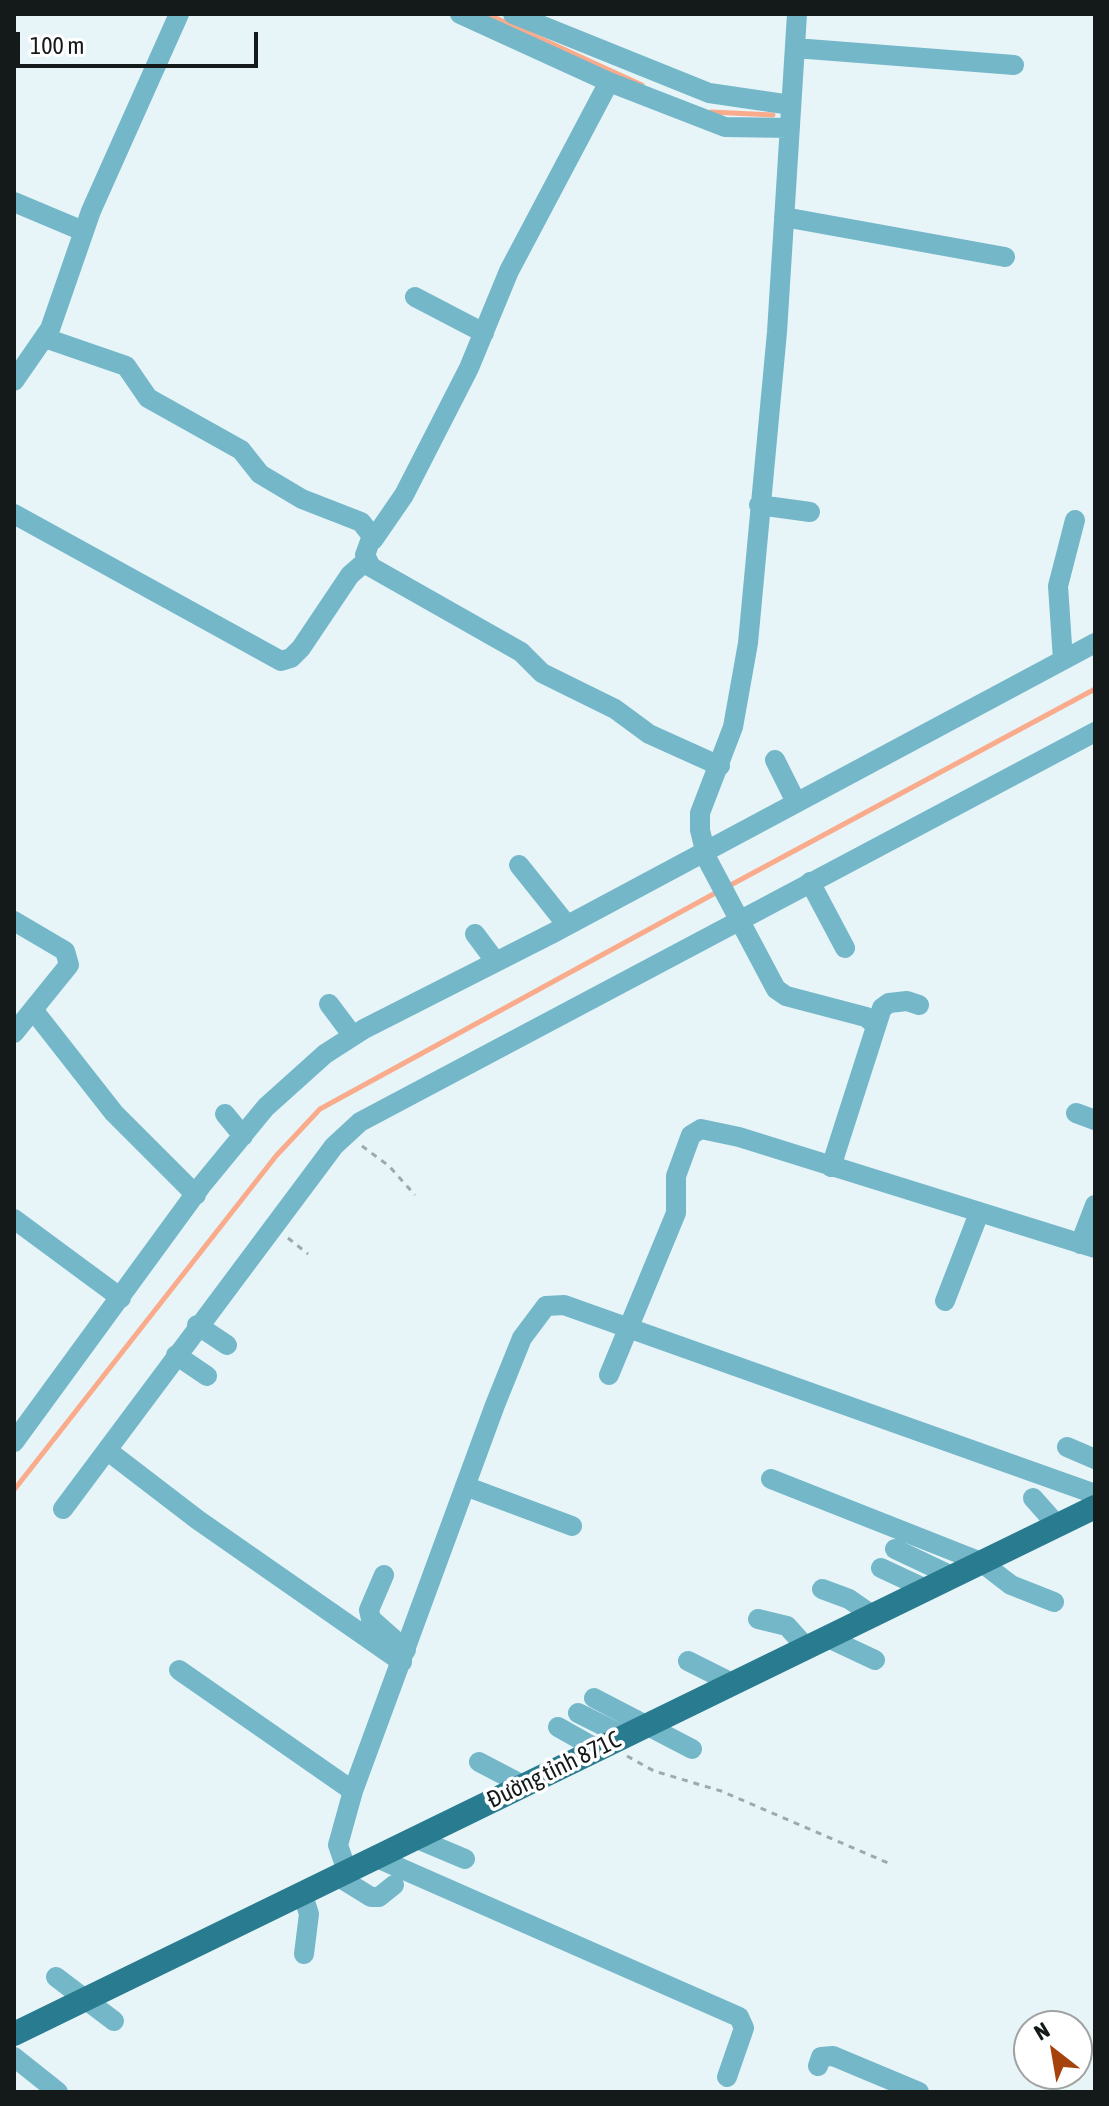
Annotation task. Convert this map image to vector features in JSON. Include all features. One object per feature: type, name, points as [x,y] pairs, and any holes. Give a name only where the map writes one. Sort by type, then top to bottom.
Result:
[{"type":"main road","name":"Đường tỉnh 871C","points":[[14,2034],[1095,1507]]},
{"type":"street","points":[[14,381],[39,345],[83,231],[179,14]]},
{"type":"street","points":[[460,14],[609,82],[725,127],[790,128]]},
{"type":"street","points":[[513,14],[709,93],[791,105]]},
{"type":"street","points":[[797,14],[777,332],[741,690],[720,766],[700,813],[705,855],[738,920],[781,993],[866,1017],[874,1024]]},
{"type":"street","points":[[795,48],[1014,65]]},
{"type":"street","points":[[14,514],[281,661],[291,658],[350,575],[366,561],[373,540],[404,495],[484,333],[509,271],[609,82]]},
{"type":"street","points":[[14,202],[83,231]]},
{"type":"street","points":[[784,217],[1005,257]]},
{"type":"street","points":[[415,297],[484,333]]},
{"type":"street","points":[[14,344],[39,345],[126,366],[148,398],[241,450],[260,474],[302,499],[361,522],[373,540]]},
{"type":"street","points":[[759,505],[810,512]]},
{"type":"street","points":[[1063,660],[1058,586],[1075,520]]},
{"type":"street","points":[[366,561],[521,652],[542,673],[615,709],[649,734],[720,766]]},
{"type":"street","points":[[16,1436],[196,1195],[243,1136],[297,1077],[353,1036],[705,855],[796,802],[1095,643]]},
{"type":"street","points":[[63,1509],[197,1325],[346,1133],[738,920],[1095,732]]},
{"type":"street","points":[[775,760],[796,802]]},
{"type":"street","points":[[519,865],[567,925]]},
{"type":"street","points":[[810,882],[845,948]]},
{"type":"street","points":[[14,921],[69,956],[66,972],[25,1013],[14,1033]]},
{"type":"street","points":[[475,934],[496,962]]},
{"type":"street","points":[[831,1167],[875,1035],[874,1024],[889,1003],[907,1001],[919,1005]]},
{"type":"street","points":[[329,1004],[353,1036]]},
{"type":"street","points":[[25,1013],[114,1113],[196,1195]]},
{"type":"street","points":[[225,1114],[243,1136]]},
{"type":"street","points":[[609,1375],[676,1213],[676,1176],[695,1131],[701,1129],[739,1137],[1088,1246],[1095,1205]]},
{"type":"street","points":[[945,1301],[979,1213]]},
{"type":"street","points":[[14,1219],[121,1298]]},
{"type":"street","points":[[394,1885],[379,1897],[371,1897],[342,1874],[338,1845],[353,1791],[518,1347],[542,1310],[558,1303],[1095,1494]]},
{"type":"street","points":[[197,1325],[227,1345]]},
{"type":"street","points":[[176,1355],[207,1376]]},
{"type":"street","points":[[1067,1447],[1095,1459]]},
{"type":"street","points":[[108,1451],[198,1520],[404,1656]]},
{"type":"street","points":[[771,1479],[981,1562],[1011,1585],[1054,1602]]},
{"type":"street","points":[[465,1486],[572,1526]]},
{"type":"street","points":[[1033,1498],[1057,1525]]},
{"type":"street","points":[[895,1549],[952,1576]]},
{"type":"street","points":[[881,1568],[926,1589]]},
{"type":"street","points":[[384,1575],[369,1610],[371,1619],[404,1656]]},
{"type":"street","points":[[822,1589],[849,1599],[872,1615]]},
{"type":"street","points":[[758,1619],[787,1626],[816,1642],[875,1660]]},
{"type":"street","points":[[688,1661],[732,1683]]},
{"type":"street","points":[[179,1670],[353,1791]]},
{"type":"street","points":[[594,1698],[692,1749]]},
{"type":"street","points":[[578,1713],[609,1743]]},
{"type":"street","points":[[558,1727],[609,1743]]},
{"type":"street","points":[[479,1762],[523,1785]]},
{"type":"street","points":[[415,1838],[465,1859]]},
{"type":"street","points":[[375,1857],[739,2017],[744,2028],[727,2077]]},
{"type":"street","points":[[302,1892],[309,1914],[304,1954]]},
{"type":"street","points":[[56,1977],[114,2021]]},
{"type":"street","points":[[818,2066],[821,2057],[833,2056],[919,2092]]},
{"type":"street","points":[[14,2057],[58,2092]]},
{"type":"path","points":[[346,1133],[389,1166],[415,1195]]},
{"type":"path","points":[[273,1226],[308,1254]]},
{"type":"path","points":[[609,1743],[654,1771],[721,1791],[888,1863]]},
{"type":"waterway","points":[[487,14],[642,85]]},
{"type":"waterway","points":[[711,112],[773,115]]},
{"type":"waterway","points":[[727,887],[1095,689]]},
{"type":"waterway","points":[[14,1490],[276,1156],[320,1109],[719,891]]}]
